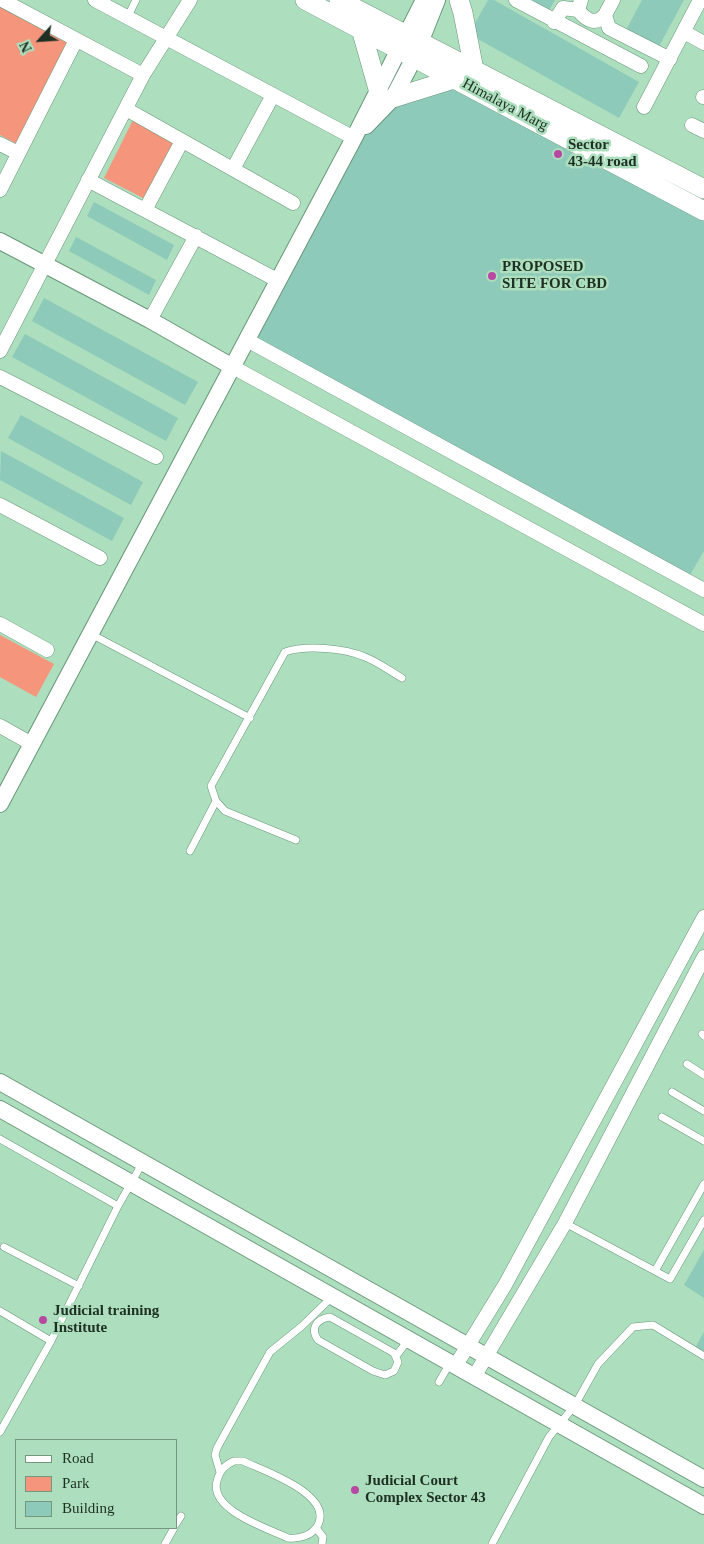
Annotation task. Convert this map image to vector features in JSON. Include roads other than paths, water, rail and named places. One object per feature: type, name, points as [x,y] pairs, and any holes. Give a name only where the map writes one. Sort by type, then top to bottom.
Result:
[{"type":"main road","name":"Himalaya Marg","points":[[305,0],[361,29],[410,45],[474,70],[704,189]]},
{"type":"main road","name":"Himalaya Marg","points":[[339,0],[410,45],[454,79],[704,211]]},
{"type":"main road","points":[[459,0],[474,70]]},
{"type":"main road","points":[[361,29],[385,94],[454,79]]},
{"type":"street","points":[[2,0],[143,75]]},
{"type":"street","points":[[95,0],[165,39],[354,138]]},
{"type":"street","points":[[0,351],[143,75],[190,0]]},
{"type":"street","points":[[410,45],[424,0]]},
{"type":"street","points":[[0,804],[231,366],[247,340],[277,280],[354,138],[385,94],[410,45],[437,0]]},
{"type":"street","points":[[516,0],[554,22],[640,66]]},
{"type":"street","points":[[554,22],[563,8],[580,5],[584,18],[594,22],[600,20],[613,0]]},
{"type":"street","points":[[644,107],[700,0]]},
{"type":"street","points":[[605,15],[609,28],[670,59]]},
{"type":"street","points":[[684,32],[704,43]]},
{"type":"street","points":[[0,190],[76,40]]},
{"type":"street","points":[[233,169],[273,95]]},
{"type":"street","points":[[126,109],[293,203]]},
{"type":"street","points":[[145,210],[182,140]]},
{"type":"street","points":[[0,144],[18,154]]},
{"type":"street","points":[[88,180],[277,280]]},
{"type":"street","points":[[150,320],[196,236]]},
{"type":"street","points":[[0,241],[150,320],[704,624]]},
{"type":"street","points":[[247,340],[704,590]]},
{"type":"street","points":[[0,376],[156,457]]},
{"type":"street","points":[[0,505],[100,558]]},
{"type":"street","points":[[0,624],[48,650]]},
{"type":"street","points":[[0,726],[32,744]]},
{"type":"street","points":[[453,1364],[469,1344],[505,1285],[703,923]]},
{"type":"street","points":[[474,1376],[565,1223],[704,957]]},
{"type":"street","points":[[0,1082],[469,1344],[704,1479]]},
{"type":"street","points":[[0,1109],[333,1295],[704,1506]]},
{"type":"lane","points":[[127,18],[136,0]]},
{"type":"lane","points":[[91,634],[250,718]]},
{"type":"lane","points":[[296,840],[225,811],[216,801],[211,786],[285,652],[295,648],[318,648],[364,656],[402,678]]},
{"type":"lane","points":[[190,851],[216,801]]},
{"type":"lane","points":[[687,1064],[704,1075]]},
{"type":"lane","points":[[672,1092],[704,1111]]},
{"type":"lane","points":[[662,1117],[704,1141]]},
{"type":"lane","points":[[0,1139],[118,1206]]},
{"type":"lane","points":[[0,1432],[51,1340],[118,1206],[144,1162]]},
{"type":"lane","points":[[655,1271],[704,1184]]},
{"type":"lane","points":[[565,1223],[670,1279],[704,1220]]},
{"type":"lane","points":[[4,1247],[79,1286]]},
{"type":"lane","points":[[220,1472],[215,1455],[217,1448],[270,1352],[302,1326],[333,1295]]},
{"type":"lane","points":[[0,1311],[51,1340]]},
{"type":"lane","points":[[330,1317],[396,1356],[398,1362],[394,1371],[385,1375],[381,1374],[318,1340],[314,1330],[320,1319],[330,1317]]},
{"type":"lane","points":[[492,1544],[541,1450],[558,1424],[575,1405],[598,1364],[633,1327],[653,1325],[704,1356]]},
{"type":"lane","points":[[396,1356],[409,1338]]},
{"type":"lane","points":[[439,1382],[453,1364]]},
{"type":"lane","points":[[243,1460],[308,1492],[320,1511],[320,1519],[316,1528],[298,1539],[288,1538],[231,1510],[222,1504],[217,1495],[216,1485],[220,1472],[226,1465],[234,1461],[243,1460]]},
{"type":"lane","points":[[178,1521],[181,1516]]},
{"type":"lane","points":[[316,1528],[323,1537],[322,1544]]},
{"type":"lane","points":[[165,1544],[173,1529]]},
{"type":"place","name":"Sector 43-44 road","points":[[558,154]]},
{"type":"place","name":"PROPOSED SITE FOR CBD","points":[[492,276]]},
{"type":"place","name":"Judicial training Institute","points":[[43,1320]]},
{"type":"place","name":"Judicial Court Complex Sector 43","points":[[355,1490]]}]
